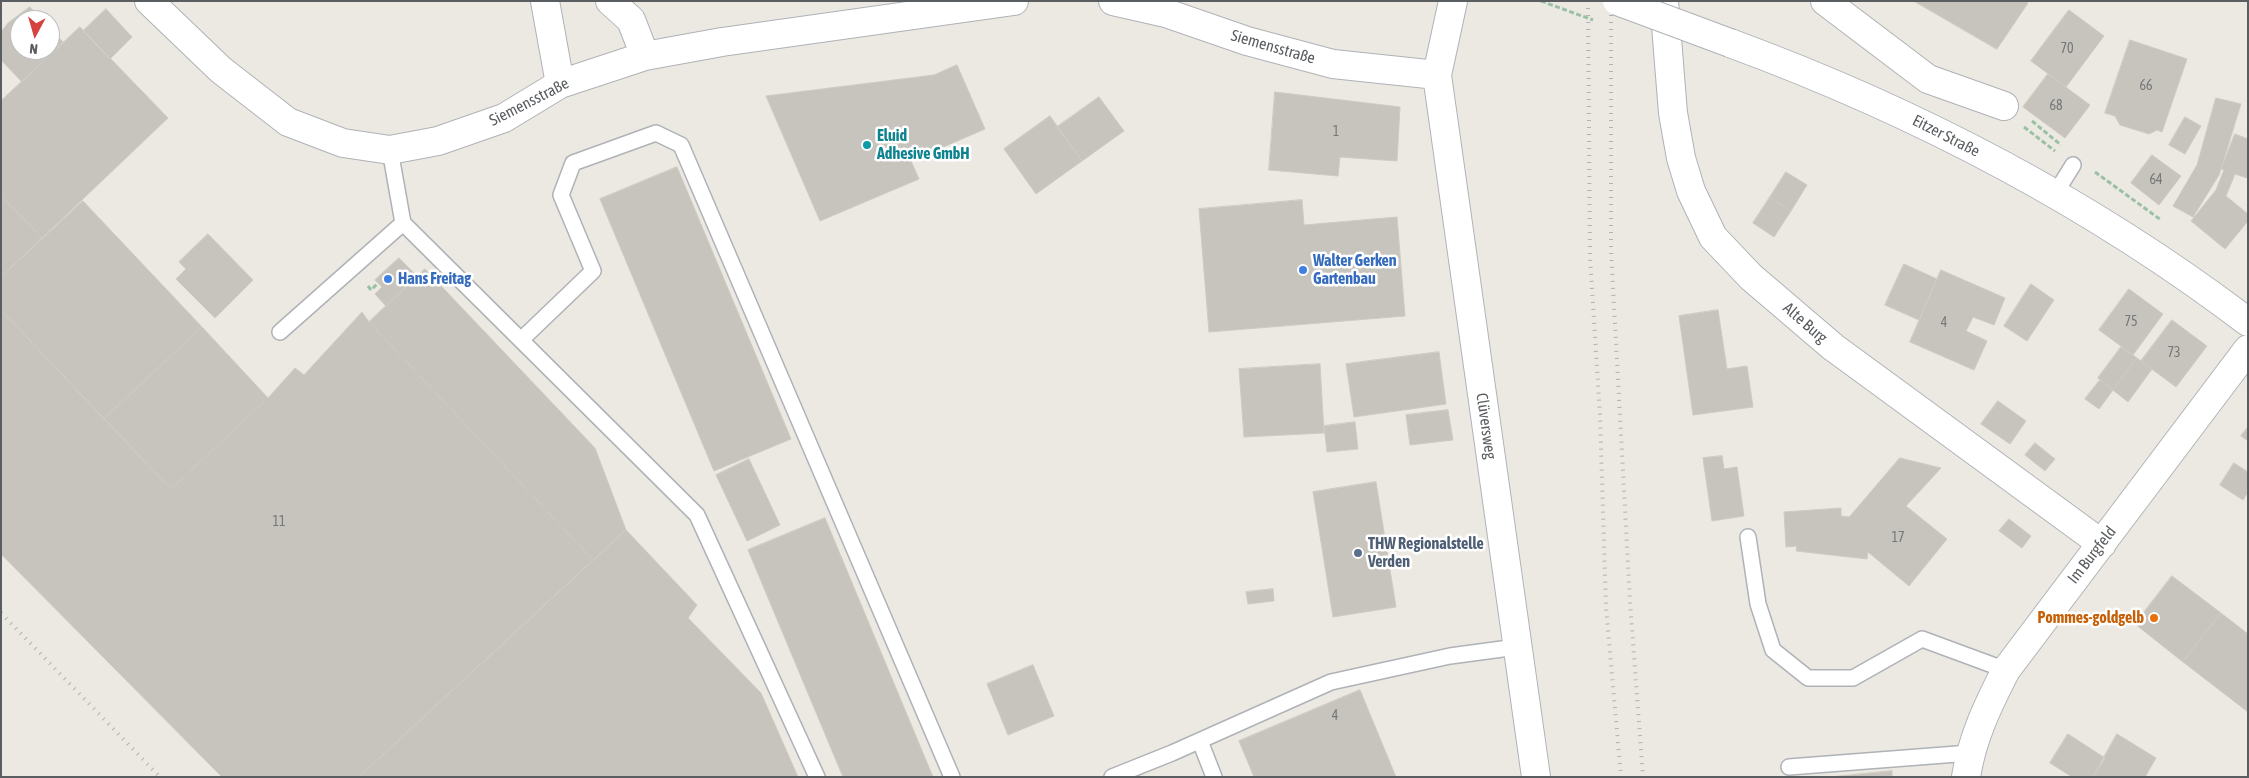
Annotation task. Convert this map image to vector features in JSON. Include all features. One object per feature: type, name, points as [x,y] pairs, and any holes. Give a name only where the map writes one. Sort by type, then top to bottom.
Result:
[{"type":"street","name":"Siemensstraße","points":[[149,1],[221,70],[288,122],[342,143],[390,150],[438,141],[504,118],[560,84],[645,56],[722,42],[1014,1]]},
{"type":"street","points":[[546,1],[560,84]]},
{"type":"street","points":[[610,1],[631,20],[645,56]]},
{"type":"street","name":"Siemensstraße","points":[[1113,1],[1166,13],[1247,41],[1333,64],[1437,75]]},
{"type":"street","points":[[1437,75],[1453,1]]},
{"type":"street","name":"Eitzer Straße","points":[[1617,1],[1797,67],[1913,119],[2055,194],[2148,252],[2248,322]]},
{"type":"street","name":"Alte Burg","points":[[1664,1],[1673,113],[1681,158],[1691,191],[1713,237],[1752,277],[1833,347],[2102,544]]},
{"type":"street","points":[[1825,1],[1928,79],[2015,111]]},
{"type":"street","name":"Clüversweg","points":[[1437,75],[1536,777]]},
{"type":"street","name":"Im Burgfeld","points":[[1968,765],[1985,710],[2006,670],[2248,349]]},
{"type":"lane","points":[[521,340],[593,271],[561,195],[573,163],[656,133],[681,145],[952,777]]},
{"type":"lane","points":[[390,150],[402,222],[697,515],[817,777]]},
{"type":"lane","points":[[2055,194],[2073,164]]},
{"type":"lane","points":[[280,332],[402,222]]},
{"type":"lane","points":[[1748,537],[1758,604],[1773,650],[1808,678],[1853,678],[1922,639],[2006,670]]},
{"type":"lane","points":[[1112,777],[1200,741],[1331,682],[1450,656],[1517,647]]},
{"type":"lane","points":[[1200,741],[1214,777]]},
{"type":"lane","points":[[1789,767],[1968,765]]},
{"type":"path","points":[[2061,144],[2015,111],[2007,115],[2056,151],[2063,152]]},
{"type":"building","points":[[1914,1],[2026,1],[2028,3],[1997,49]]},
{"type":"building","points":[[106,9],[132,37],[110,59],[83,31]]},
{"type":"building","points":[[2069,10],[2104,36],[2066,87],[2031,61]]},
{"type":"building","points":[[10,22],[10,60],[45,60],[22,82],[1,60],[1,32]]},
{"type":"building","points":[[80,27],[168,118],[42,238],[1,196],[1,101],[45,60],[60,60],[60,46]]},
{"type":"building","points":[[2130,40],[2187,59],[2162,132],[2157,130],[2149,134],[2120,125],[2115,116],[2105,113]]},
{"type":"building","name":"Eluid Adhesive GmbH","points":[[957,65],[985,129],[911,161],[919,179],[820,221],[766,96],[934,75]]},
{"type":"building","points":[[2048,74],[2090,105],[2065,138],[2023,107]]},
{"type":"building","points":[[1275,92],[1400,107],[1397,161],[1340,157],[1338,176],[1269,170]]},
{"type":"building","points":[[1099,97],[1124,131],[1082,161],[1057,127]]},
{"type":"building","points":[[2216,98],[2241,104],[2219,175],[2193,217],[2173,206],[2197,165]]},
{"type":"building","points":[[1050,116],[1082,161],[1036,194],[1004,149]]},
{"type":"building","points":[[2185,117],[2201,126],[2185,154],[2169,145]]},
{"type":"building","points":[[2235,134],[2248,139],[2248,177],[2235,174],[2226,196],[2248,214],[2248,221],[2225,249],[2191,221],[2216,190],[2224,170],[2221,169]]},
{"type":"building","points":[[2152,155],[2181,176],[2159,205],[2131,183]]},
{"type":"building","points":[[677,167],[791,439],[714,471],[600,199]]},
{"type":"building","points":[[1786,172],[1807,185],[1791,211],[1770,197]]},
{"type":"building","points":[[1,196],[42,238],[1,277]]},
{"type":"building","points":[[1770,197],[1791,211],[1774,237],[1753,223]]},
{"type":"building","name":"Walter Gerken Gartenbau","points":[[1302,200],[1304,225],[1397,217],[1405,316],[1209,332],[1199,209]]},
{"type":"building","points":[[83,201],[202,327],[104,419],[1,310],[1,277]]},
{"type":"building","points":[[208,234],[253,280],[215,318],[176,279],[186,269],[179,262]]},
{"type":"building","points":[[399,258],[417,276],[386,306],[375,294],[382,287],[375,280]]},
{"type":"building","points":[[1904,264],[1937,279],[1919,320],[1885,305]]},
{"type":"building","points":[[425,269],[595,448],[626,530],[593,560],[369,322]]},
{"type":"building","points":[[1941,270],[2005,298],[1994,325],[1973,317],[1966,331],[1987,341],[1974,370],[1910,342]]},
{"type":"building","points":[[2031,284],[2054,300],[2027,341],[2004,326]]},
{"type":"building","points":[[2129,289],[2163,314],[2133,355],[2099,330]]},
{"type":"building","points":[[1,310],[171,489],[268,398],[295,368],[304,375],[362,312],[369,322],[593,560],[359,777],[222,777],[1,554]]},
{"type":"building","points":[[1718,310],[1727,369],[1747,366],[1753,407],[1693,415],[1679,316]]},
{"type":"building","points":[[2172,320],[2207,346],[2176,387],[2141,361]]},
{"type":"building","points":[[202,327],[268,398],[171,489],[104,419]]},
{"type":"building","points":[[2121,347],[2137,358],[2113,390],[2098,378]]},
{"type":"building","points":[[1439,352],[1446,404],[1354,417],[1346,364]]},
{"type":"building","points":[[2137,358],[2152,369],[2128,402],[2113,390]]},
{"type":"building","points":[[1320,364],[1324,433],[1244,437],[1239,369]]},
{"type":"building","points":[[2100,380],[2113,390],[2099,409],[2085,399]]},
{"type":"building","points":[[1998,401],[2026,421],[2010,444],[1981,424]]},
{"type":"building","points":[[1448,410],[1453,440],[1410,445],[1406,415]]},
{"type":"building","points":[[1355,422],[1358,449],[1327,452],[1324,426]]},
{"type":"building","points":[[2248,427],[2248,441],[2241,436]]},
{"type":"building","points":[[2035,443],[2055,459],[2045,471],[2025,455]]},
{"type":"building","points":[[1722,456],[1724,469],[1737,467],[1744,516],[1712,521],[1703,458]]},
{"type":"building","points":[[1900,458],[1941,468],[1906,506],[1947,539],[1909,586],[1868,552],[1867,559],[1796,551],[1797,546],[1786,547],[1784,512],[1841,508],[1841,516],[1849,517]]},
{"type":"building","points":[[749,459],[780,525],[747,541],[716,475]]},
{"type":"building","points":[[2234,463],[2248,472],[2248,492],[2243,500],[2220,485]]},
{"type":"building","points":[[1376,482],[1396,607],[1333,617],[1313,492]]},
{"type":"building","points":[[825,518],[933,777],[843,777],[748,550]]},
{"type":"building","points":[[2009,519],[2031,536],[2022,548],[1999,531]]},
{"type":"building","points":[[626,530],[697,605],[688,618],[761,693],[798,777],[359,777]]},
{"type":"building","points":[[2172,576],[2221,613],[2183,662],[2135,624]]},
{"type":"building","points":[[1273,589],[1274,601],[1248,604],[1246,592]]},
{"type":"building","points":[[2221,613],[2248,634],[2248,712],[2183,662]]},
{"type":"building","points":[[1033,665],[1054,716],[1008,735],[987,684]]},
{"type":"building","points":[[1360,690],[1396,777],[1254,777],[1239,741]]},
{"type":"building","points":[[2068,734],[2105,758],[2093,777],[2072,777],[2050,763]]},
{"type":"building","points":[[2117,734],[2156,758],[2145,777],[2093,777]]},
{"type":"building","points":[[1892,771],[1892,777],[1830,777]]},
{"type":"railway","points":[[1588,1],[1590,257],[1600,415],[1606,607],[1621,777]]},
{"type":"railway","points":[[1611,1],[1611,250],[1630,601],[1643,777]]},
{"type":"railway","points":[[1,613],[160,777]]},
{"type":"place","name":"Eluid Adhesive GmbH","points":[[867,145]]},
{"type":"place","name":"Walter Gerken Gartenbau","points":[[1303,270]]},
{"type":"place","name":"Hans Freitag","points":[[388,279]]},
{"type":"place","name":"THW Regionalstelle Verden","points":[[1358,553]]},
{"type":"place","name":"Pommes-goldgelb","points":[[2154,618]]}]
